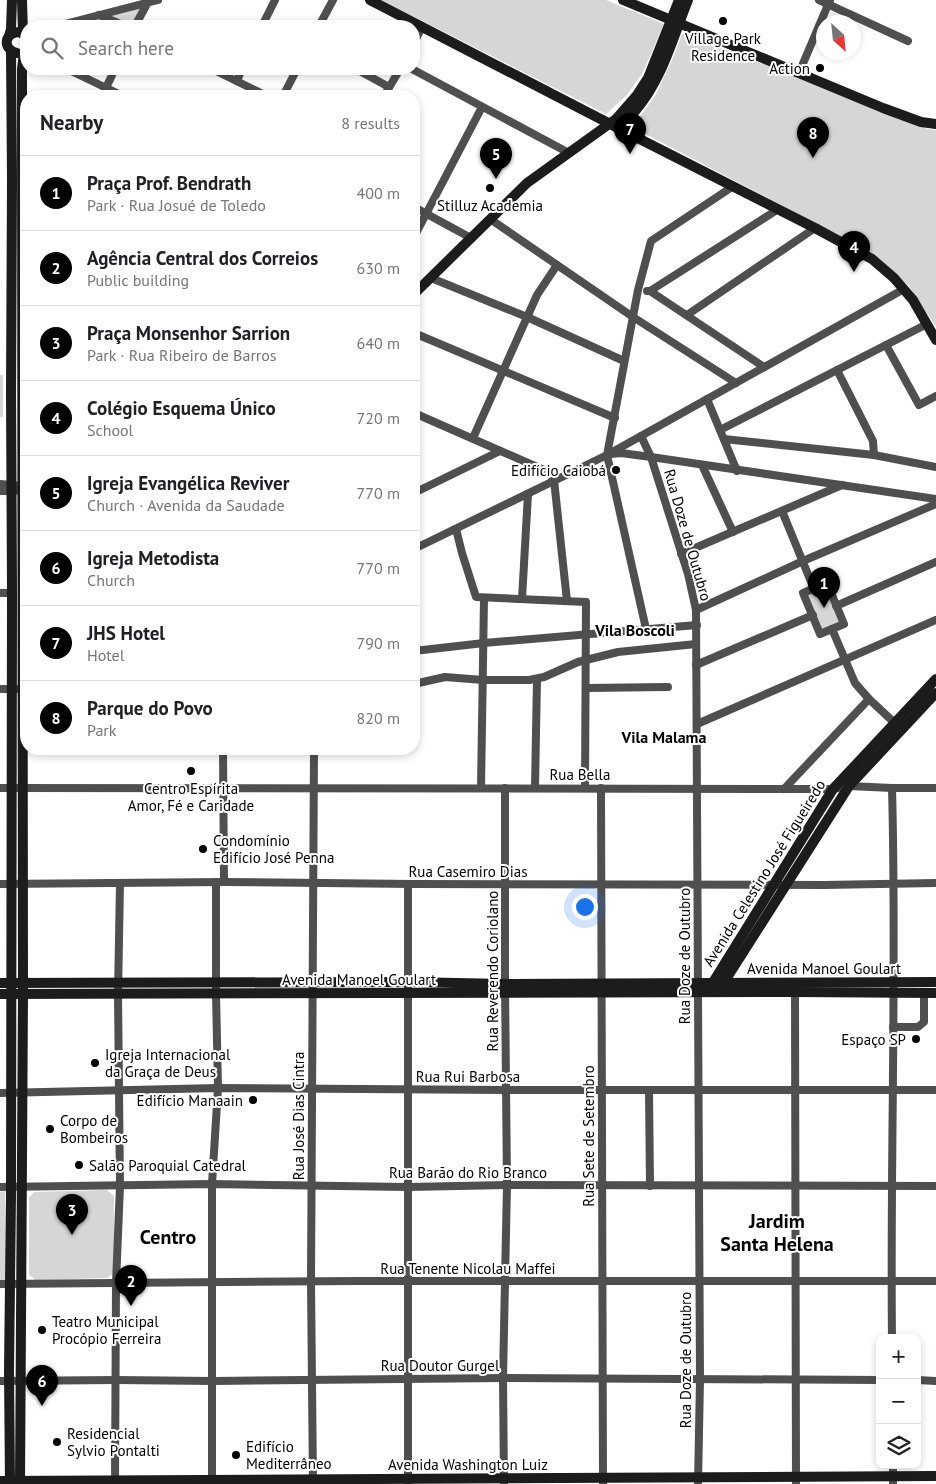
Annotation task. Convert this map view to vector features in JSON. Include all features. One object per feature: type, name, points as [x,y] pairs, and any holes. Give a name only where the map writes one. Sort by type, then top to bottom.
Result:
[{"type":"main road","points":[[12,0],[11,29],[6,44],[11,52],[12,179],[20,502]]},
{"type":"main road","points":[[22,0],[24,20]]},
{"type":"main road","points":[[370,0],[407,20]]},
{"type":"main road","points":[[624,0],[883,108],[922,122],[936,124]]},
{"type":"main road","points":[[420,288],[527,183],[569,153],[613,126],[624,124],[646,98],[659,76],[679,0]]},
{"type":"main road","points":[[675,21],[688,0]]},
{"type":"main road","points":[[422,28],[815,228],[872,259],[913,300],[936,340]]},
{"type":"main road","points":[[9,36],[15,32],[20,34]]},
{"type":"main road","points":[[11,52],[20,54]]},
{"type":"main road","points":[[23,75],[23,90]]},
{"type":"main road","points":[[16,1093],[22,994],[17,983],[17,788],[20,689],[16,597],[20,429]]},
{"type":"main road","points":[[16,597],[20,577]]},
{"type":"main road","name":"Avenida Celestino José Figueiredo","points":[[721,988],[849,786],[936,679]]},
{"type":"main road","name":"Avenida Celestino José Figueiredo","points":[[712,984],[833,789],[898,726],[936,693]]},
{"type":"main road","name":"Avenida Manoel Goulart","points":[[313,989],[408,982],[505,989]]},
{"type":"main road","name":"Avenida Manoel Goulart","points":[[0,994],[118,994],[216,989],[313,989],[408,994],[505,989],[721,988],[936,982]]},
{"type":"main road","name":"Avenida Manoel Goulart","points":[[0,983],[119,983],[216,989]]},
{"type":"main road","points":[[12,1482],[20,1382],[21,1284],[16,1186],[16,1093],[11,994],[17,983]]},
{"type":"main road","points":[[712,984],[721,988]]},
{"type":"main road","name":"Avenida Manoel Goulart","points":[[698,988],[712,984]]},
{"type":"main road","name":"Avenida Manoel Goulart","points":[[721,988],[795,992],[936,993]]},
{"type":"main road","points":[[12,1482],[5,1381],[5,1283],[16,1186]]},
{"type":"main road","name":"Avenida Washington Luiz","points":[[12,1482],[796,1481],[894,1480],[936,1476]]},
{"type":"street","points":[[265,20],[275,0]]},
{"type":"street","points":[[322,20],[332,0]]},
{"type":"street","points":[[819,0],[829,2],[908,41]]},
{"type":"street","points":[[80,20],[153,1]]},
{"type":"street","points":[[139,20],[153,1]]},
{"type":"street","points":[[800,73],[829,2]]},
{"type":"street","points":[[99,15],[111,20]]},
{"type":"street","points":[[420,32],[422,28]]},
{"type":"street","points":[[420,73],[569,153]]},
{"type":"street","points":[[80,75],[111,90]]},
{"type":"street","points":[[107,88],[112,75]]},
{"type":"street","points":[[224,75],[255,90]]},
{"type":"street","points":[[236,81],[239,75]]},
{"type":"street","points":[[287,90],[295,75]]},
{"type":"street","points":[[367,75],[389,87]]},
{"type":"street","points":[[387,90],[396,75]]},
{"type":"street","points":[[420,225],[482,107]]},
{"type":"street","points":[[12,179],[20,188]]},
{"type":"street","points":[[646,629],[607,455],[624,361],[638,290],[651,241],[732,187]]},
{"type":"street","points":[[420,210],[471,238]]},
{"type":"street","points":[[650,291],[777,210]]},
{"type":"street","points":[[490,219],[633,317],[736,383]]},
{"type":"street","points":[[687,315],[815,228]]},
{"type":"street","points":[[473,438],[537,295],[557,265]]},
{"type":"street","points":[[431,278],[527,317],[624,361]]},
{"type":"street","points":[[420,546],[607,455],[904,289]]},
{"type":"street","points":[[638,290],[650,291],[764,367]]},
{"type":"street","points":[[720,430],[928,324]]},
{"type":"street","points":[[420,336],[615,418]]},
{"type":"street","points":[[886,345],[918,405],[936,396]]},
{"type":"street","points":[[837,370],[873,441],[874,455]]},
{"type":"street","points":[[707,399],[737,470]]},
{"type":"street","points":[[420,416],[551,474],[554,480],[568,601]]},
{"type":"street","name":"Rua Doze de Outubro","points":[[641,436],[651,457],[692,588],[697,625],[700,1379],[698,1481]]},
{"type":"street","points":[[724,439],[874,455],[936,467]]},
{"type":"street","points":[[420,491],[500,451]]},
{"type":"street","points":[[607,455],[621,453],[651,457],[936,499]]},
{"type":"street","points":[[702,465],[733,532]]},
{"type":"street","points":[[0,484],[19,488]]},
{"type":"street","points":[[681,554],[842,485]]},
{"type":"street","points":[[0,492],[19,488]]},
{"type":"street","points":[[522,599],[528,494]]},
{"type":"street","points":[[696,610],[803,561],[936,504]]},
{"type":"street","points":[[782,511],[814,589]]},
{"type":"street","points":[[456,529],[462,553],[480,598],[484,643],[481,788]]},
{"type":"street","points":[[836,606],[936,562]]},
{"type":"street","points":[[827,583],[836,606],[844,624],[820,634],[803,593],[827,583]]},
{"type":"street","points":[[0,592],[16,597]]},
{"type":"street","points":[[480,598],[586,602],[585,788]]},
{"type":"street","points":[[696,664],[812,615]]},
{"type":"street","points":[[697,724],[936,620]]},
{"type":"street","points":[[420,650],[697,625]]},
{"type":"street","points":[[832,629],[855,683],[898,726]]},
{"type":"street","points":[[420,683],[445,677],[483,680],[529,680],[544,677],[586,661],[625,651],[671,648],[696,644]]},
{"type":"street","points":[[535,788],[537,678]]},
{"type":"street","points":[[586,688],[668,687]]},
{"type":"street","points":[[0,689],[20,689]]},
{"type":"street","points":[[784,789],[869,699]]},
{"type":"street","points":[[212,1482],[212,1184],[218,1088],[216,989],[224,788],[223,755]]},
{"type":"street","name":"Rua José Dias Cintra","points":[[313,1482],[311,1185],[314,755]]},
{"type":"street","name":"Rua Bella","points":[[0,788],[833,789],[849,786],[936,788]]},
{"type":"street","name":"Rua Reverendo Coriolano","points":[[504,1482],[503,1378],[507,1185],[505,1090],[505,788]]},
{"type":"street","name":"Rua Sete de Setembro","points":[[601,788],[603,1481]]},
{"type":"street","points":[[892,788],[894,883],[891,1186],[892,1334]]},
{"type":"street","name":"Rua Casemiro Dias","points":[[0,884],[220,882],[313,884],[786,885],[936,883]]},
{"type":"street","points":[[115,1482],[116,1283],[120,1186],[118,994],[120,883]]},
{"type":"street","points":[[408,884],[408,1481]]},
{"type":"street","points":[[795,992],[796,1481]]},
{"type":"street","points":[[893,1027],[918,1027],[924,1022],[924,993]]},
{"type":"street","name":"Rua Rui Barbosa","points":[[0,1093],[218,1088],[936,1090]]},
{"type":"street","points":[[649,1090],[650,1186]]},
{"type":"street","name":"Rua Barão do Rio Branco","points":[[0,1186],[212,1184],[408,1187],[507,1185],[936,1186]]},
{"type":"street","name":"Rua Tenente Nicolau Maffei","points":[[5,1283],[936,1282]]},
{"type":"street","name":"Rua Doutor Gurgel","points":[[5,1381],[213,1381],[408,1378],[876,1380]]},
{"type":"street","points":[[921,1380],[936,1380]]},
{"type":"shaded area","points":[[381,0],[606,0],[664,24],[642,74],[626,96],[606,114]]},
{"type":"shaded area","points":[[148,2],[138,20],[111,20],[99,15]]},
{"type":"shaded area","points":[[683,32],[879,111],[928,129],[936,130],[936,327],[909,286],[871,252],[632,127],[655,96]]},
{"type":"shaded area","points":[[0,375],[3,375],[3,417],[0,417]]},
{"type":"shaded area","points":[[825,587],[841,622],[822,630],[807,594]]},
{"type":"shaded area","points":[[107,1190],[114,1196],[114,1272],[108,1278],[35,1280],[29,1274],[29,1198],[34,1192]]},
{"type":"shaded area","points":[[5,1191],[6,1280],[0,1280],[0,1192]]},
{"type":"place","name":"Village Park Residence","points":[[723,21]]},
{"type":"place","name":"Action","points":[[820,68]]},
{"type":"place","name":"JHS Hotel","points":[[630,154]]},
{"type":"place","name":"Parque do Povo","points":[[813,158]]},
{"type":"place","name":"Igreja Evangélica Reviver","points":[[496,179]]},
{"type":"place","name":"Stilluz Academia","points":[[490,188]]},
{"type":"place","name":"Colégio Esquema Único","points":[[854,272]]},
{"type":"place","name":"Edifício Caiobá","points":[[616,470]]},
{"type":"place","name":"Praça Prof. Bendrath","points":[[824,608]]},
{"type":"place","name":"Centro Espírita Amor, Fé e Caridade","points":[[191,771]]},
{"type":"place","name":"Condomínio Edifício José Penna","points":[[203,849]]},
{"type":"place","name":"Espaço SP","points":[[916,1039]]},
{"type":"place","name":"Igreja Internacional da Graça de Deus","points":[[95,1063]]},
{"type":"place","name":"Edifício Manaain","points":[[253,1100]]},
{"type":"place","name":"Corpo de Bombeiros","points":[[50,1129]]},
{"type":"place","name":"Salão Paroquial Catedral","points":[[79,1165]]},
{"type":"place","name":"Praça Monsenhor Sarrion","points":[[72,1235]]},
{"type":"place","name":"Agência Central dos Correios","points":[[131,1306]]},
{"type":"place","name":"Teatro Municipal Procópio Ferreira","points":[[42,1330]]},
{"type":"place","name":"Igreja Metodista","points":[[42,1406]]},
{"type":"place","name":"Residencial Sylvio Pontalti","points":[[57,1442]]},
{"type":"place","name":"Edifício Mediterrâneo","points":[[236,1455]]},
{"type":"district","name":"Vila Boscoli","points":[[635,630]]},
{"type":"district","name":"Vila Malama","points":[[664,737]]},
{"type":"district","name":"Jardim Santa Helena","points":[[777,1232]]},
{"type":"district","name":"Centro","points":[[168,1237]]}]
